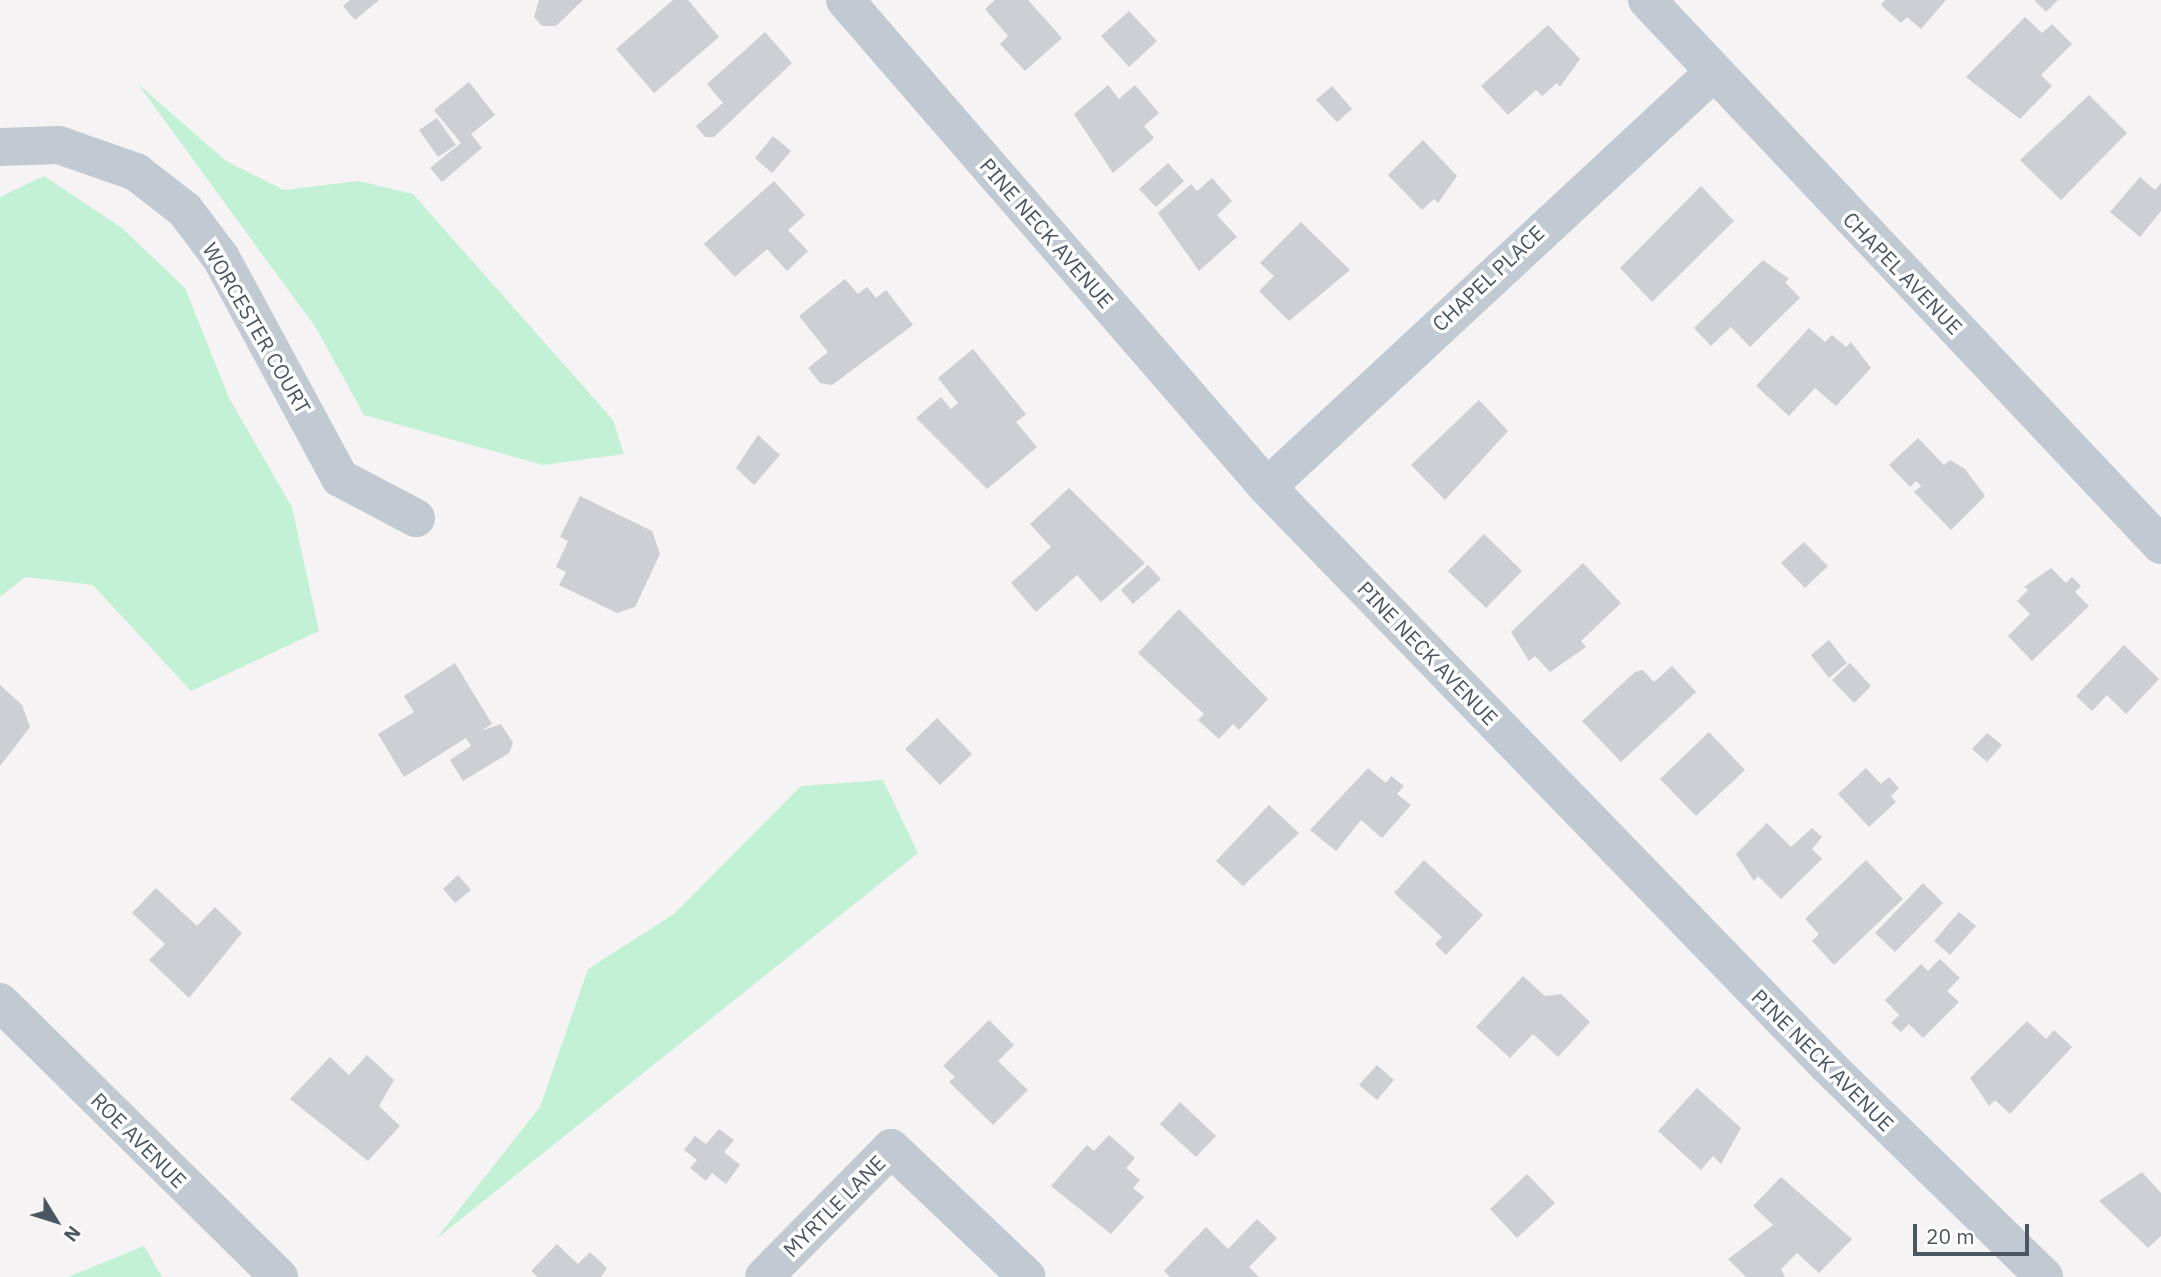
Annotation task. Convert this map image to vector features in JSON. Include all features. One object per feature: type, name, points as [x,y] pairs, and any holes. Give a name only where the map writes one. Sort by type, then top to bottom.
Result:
[{"type":"street","name":"PINE NECK AVENUE","points":[[845,0],[1267,487],[1828,1066],[2044,1277]]},
{"type":"street","name":"CHAPEL AVENUE","points":[[1647,0],[2161,545]]},
{"type":"street","name":"CHAPEL PLACE","points":[[1267,487],[1713,73]]},
{"type":"street","name":"WORCESTER COURT","points":[[0,146],[59,145],[136,172],[185,210],[221,258],[340,478],[416,518]]},
{"type":"street","name":"ROE AVENUE","points":[[0,1002],[279,1277]]},
{"type":"street","name":"MYRTLE LANE","points":[[764,1277],[891,1148],[1027,1277]]},
{"type":"green space","points":[[138,84],[226,161],[284,190],[358,181],[413,194],[613,420],[624,454],[543,465],[364,415],[316,328]]},
{"type":"green space","points":[[44,176],[122,228],[185,288],[229,398],[292,507],[319,631],[191,691],[93,585],[25,577],[0,597],[0,197]]},
{"type":"green space","points":[[883,780],[918,853],[436,1239],[540,1107],[588,969],[674,914],[801,786]]},
{"type":"green space","points":[[144,1246],[162,1277],[68,1277]]},
{"type":"building","points":[[350,0],[379,0],[355,20],[343,6]]},
{"type":"building","points":[[539,0],[583,0],[556,26],[542,26],[534,17]]},
{"type":"building","points":[[673,0],[688,0],[719,37],[654,93],[616,49]]},
{"type":"building","points":[[995,0],[1028,0],[1062,38],[1025,71],[1000,44],[1008,36],[985,9]]},
{"type":"building","points":[[1885,0],[1946,0],[1921,29],[1907,17],[1901,23],[1881,5]]},
{"type":"building","points":[[2034,0],[2058,0],[2046,12]]},
{"type":"building","points":[[1129,11],[1157,41],[1129,67],[1101,36]]},
{"type":"building","points":[[2025,17],[2042,33],[2052,24],[2072,44],[2041,75],[2052,86],[2020,119],[1966,77]]},
{"type":"building","points":[[1548,25],[1580,59],[1560,87],[1557,83],[1542,96],[1536,90],[1508,115],[1481,86]]},
{"type":"building","points":[[765,32],[792,63],[714,137],[705,137],[696,126],[723,103],[707,84]]},
{"type":"building","points":[[469,82],[495,115],[471,134],[482,148],[442,182],[430,168],[461,143],[434,110]]},
{"type":"building","points":[[1108,85],[1119,99],[1135,85],[1159,113],[1144,126],[1154,138],[1113,173],[1074,114]]},
{"type":"building","points":[[1332,86],[1352,109],[1337,122],[1316,100]]},
{"type":"building","points":[[2089,95],[2127,133],[2061,200],[2020,160]]},
{"type":"building","points":[[437,118],[456,145],[438,157],[419,130]]},
{"type":"building","points":[[773,136],[791,151],[772,173],[755,158]]},
{"type":"building","points":[[1423,140],[1457,176],[1438,203],[1434,199],[1422,210],[1388,175]]},
{"type":"building","points":[[1168,163],[1184,181],[1156,207],[1139,189]]},
{"type":"building","points":[[2140,177],[2155,190],[2161,183],[2161,211],[2140,237],[2110,212]]},
{"type":"building","points":[[1212,178],[1232,201],[1217,215],[1237,237],[1199,271],[1158,213],[1191,184],[1197,191]]},
{"type":"building","points":[[774,181],[805,215],[788,230],[808,251],[787,271],[767,249],[735,277],[704,244]]},
{"type":"building","points":[[1701,186],[1734,221],[1652,302],[1620,268]]},
{"type":"building","points":[[1301,222],[1350,270],[1289,321],[1259,291],[1274,276],[1260,263]]},
{"type":"building","points":[[1763,260],[1789,279],[1785,282],[1800,298],[1750,347],[1731,327],[1711,346],[1694,328]]},
{"type":"building","points":[[845,279],[858,294],[867,287],[876,298],[886,290],[913,325],[832,385],[820,383],[808,368],[828,352],[799,316]]},
{"type":"building","points":[[1809,328],[1825,342],[1832,335],[1846,347],[1851,342],[1871,368],[1836,406],[1815,388],[1789,416],[1756,386]]},
{"type":"building","points":[[973,349],[1026,414],[1016,422],[1037,447],[987,489],[916,418],[941,397],[951,409],[958,403],[938,378]]},
{"type":"building","points":[[1479,400],[1508,431],[1445,500],[1411,465]]},
{"type":"building","points":[[758,435],[780,455],[754,485],[736,468]]},
{"type":"building","points":[[1918,438],[1944,465],[1950,460],[1965,469],[1985,496],[1951,530],[1914,492],[1921,486],[1916,481],[1910,487],[1889,465]]},
{"type":"building","points":[[1069,488],[1145,563],[1101,602],[1077,575],[1036,612],[1011,583],[1051,547],[1030,524]]},
{"type":"building","points":[[580,496],[652,531],[660,554],[635,607],[617,613],[559,585],[566,572],[556,567],[568,541],[560,537]]},
{"type":"building","points":[[1484,534],[1522,571],[1486,608],[1448,571]]},
{"type":"building","points":[[1804,542],[1828,566],[1805,588],[1781,563]]},
{"type":"building","points":[[1583,563],[1621,603],[1581,641],[1586,647],[1550,672],[1535,656],[1529,661],[1511,632]]},
{"type":"building","points":[[1148,565],[1161,579],[1133,604],[1121,590]]},
{"type":"building","points":[[2051,568],[2066,583],[2072,577],[2081,586],[2075,592],[2089,606],[2032,661],[2008,636],[2030,614],[2017,601],[2028,590],[2024,587]]},
{"type":"building","points":[[1179,609],[1268,699],[1239,730],[1233,724],[1219,739],[1198,720],[1204,714],[1138,653]]},
{"type":"building","points":[[1829,640],[1847,663],[1829,678],[1811,655]]},
{"type":"building","points":[[2124,645],[2159,679],[2126,714],[2107,695],[2092,711],[2076,696]]},
{"type":"building","points":[[455,663],[492,724],[481,731],[501,724],[513,743],[509,753],[463,781],[450,760],[471,746],[466,738],[404,777],[378,734],[414,712],[404,696]]},
{"type":"building","points":[[1850,663],[1871,686],[1854,703],[1832,680]]},
{"type":"building","points":[[1672,666],[1696,692],[1621,762],[1582,721],[1635,672],[1643,670],[1654,682]]},
{"type":"building","points":[[0,685],[22,705],[30,727],[0,766]]},
{"type":"building","points":[[937,718],[972,754],[940,785],[905,749]]},
{"type":"building","points":[[1709,732],[1745,770],[1696,816],[1660,779]]},
{"type":"building","points":[[1987,733],[2002,745],[1987,762],[1972,749]]},
{"type":"building","points":[[1368,768],[1386,783],[1391,776],[1404,786],[1397,794],[1411,805],[1382,838],[1361,820],[1336,851],[1310,830]]},
{"type":"building","points":[[1866,768],[1881,784],[1889,777],[1899,788],[1891,796],[1896,802],[1869,827],[1838,794]]},
{"type":"building","points":[[1269,805],[1299,833],[1243,886],[1216,861]]},
{"type":"building","points":[[1767,823],[1791,847],[1812,828],[1822,837],[1812,849],[1822,859],[1781,899],[1758,876],[1754,881],[1736,854]]},
{"type":"building","points":[[1424,860],[1483,915],[1446,955],[1435,944],[1442,937],[1394,893]]},
{"type":"building","points":[[1866,860],[1903,899],[1834,965],[1812,941],[1819,934],[1805,919]]},
{"type":"building","points":[[458,875],[471,890],[455,903],[443,889]]},
{"type":"building","points":[[1923,883],[1943,903],[1895,952],[1875,933]]},
{"type":"building","points":[[156,888],[197,926],[215,907],[242,933],[189,998],[149,960],[165,944],[132,913]]},
{"type":"building","points":[[1959,912],[1976,926],[1950,955],[1934,941]]},
{"type":"building","points":[[1940,959],[1960,978],[1947,991],[1959,1002],[1923,1038],[1909,1024],[1901,1032],[1891,1023],[1899,1015],[1885,1000],[1921,964],[1928,971]]},
{"type":"building","points":[[1523,976],[1545,996],[1561,994],[1590,1022],[1558,1057],[1533,1034],[1510,1058],[1476,1027]]},
{"type":"building","points":[[989,1020],[1014,1045],[998,1061],[1028,1090],[993,1125],[949,1082],[955,1077],[943,1066]]},
{"type":"building","points":[[2027,1021],[2046,1039],[2054,1030],[2072,1047],[2010,1114],[1995,1100],[1989,1106],[1970,1078]]},
{"type":"building","points":[[367,1055],[394,1080],[379,1106],[400,1126],[368,1161],[290,1099],[330,1057],[349,1075]]},
{"type":"building","points":[[1377,1065],[1394,1080],[1377,1100],[1359,1085]]},
{"type":"building","points":[[1697,1088],[1741,1128],[1721,1164],[1713,1156],[1701,1170],[1658,1131]]},
{"type":"building","points":[[1180,1102],[1216,1136],[1196,1157],[1160,1124]]},
{"type":"building","points":[[719,1129],[734,1140],[724,1152],[740,1165],[726,1184],[712,1173],[706,1181],[690,1168],[697,1160],[684,1150],[695,1136],[706,1144]]},
{"type":"building","points":[[1109,1135],[1135,1158],[1126,1168],[1140,1180],[1133,1188],[1144,1197],[1111,1234],[1051,1186],[1087,1145],[1094,1151]]},
{"type":"building","points":[[2142,1172],[2161,1193],[2161,1236],[2148,1248],[2099,1201]]},
{"type":"building","points":[[1527,1174],[1555,1203],[1517,1238],[1490,1209]]},
{"type":"building","points":[[1781,1177],[1852,1239],[1819,1273],[1797,1253],[1781,1269],[1785,1277],[1746,1277],[1728,1259],[1773,1225],[1753,1206]]},
{"type":"building","points":[[1257,1219],[1277,1238],[1249,1267],[1259,1277],[1170,1277],[1164,1271],[1206,1227],[1228,1249]]},
{"type":"building","points":[[557,1244],[578,1264],[590,1252],[607,1268],[601,1277],[538,1277],[531,1271]]}]
